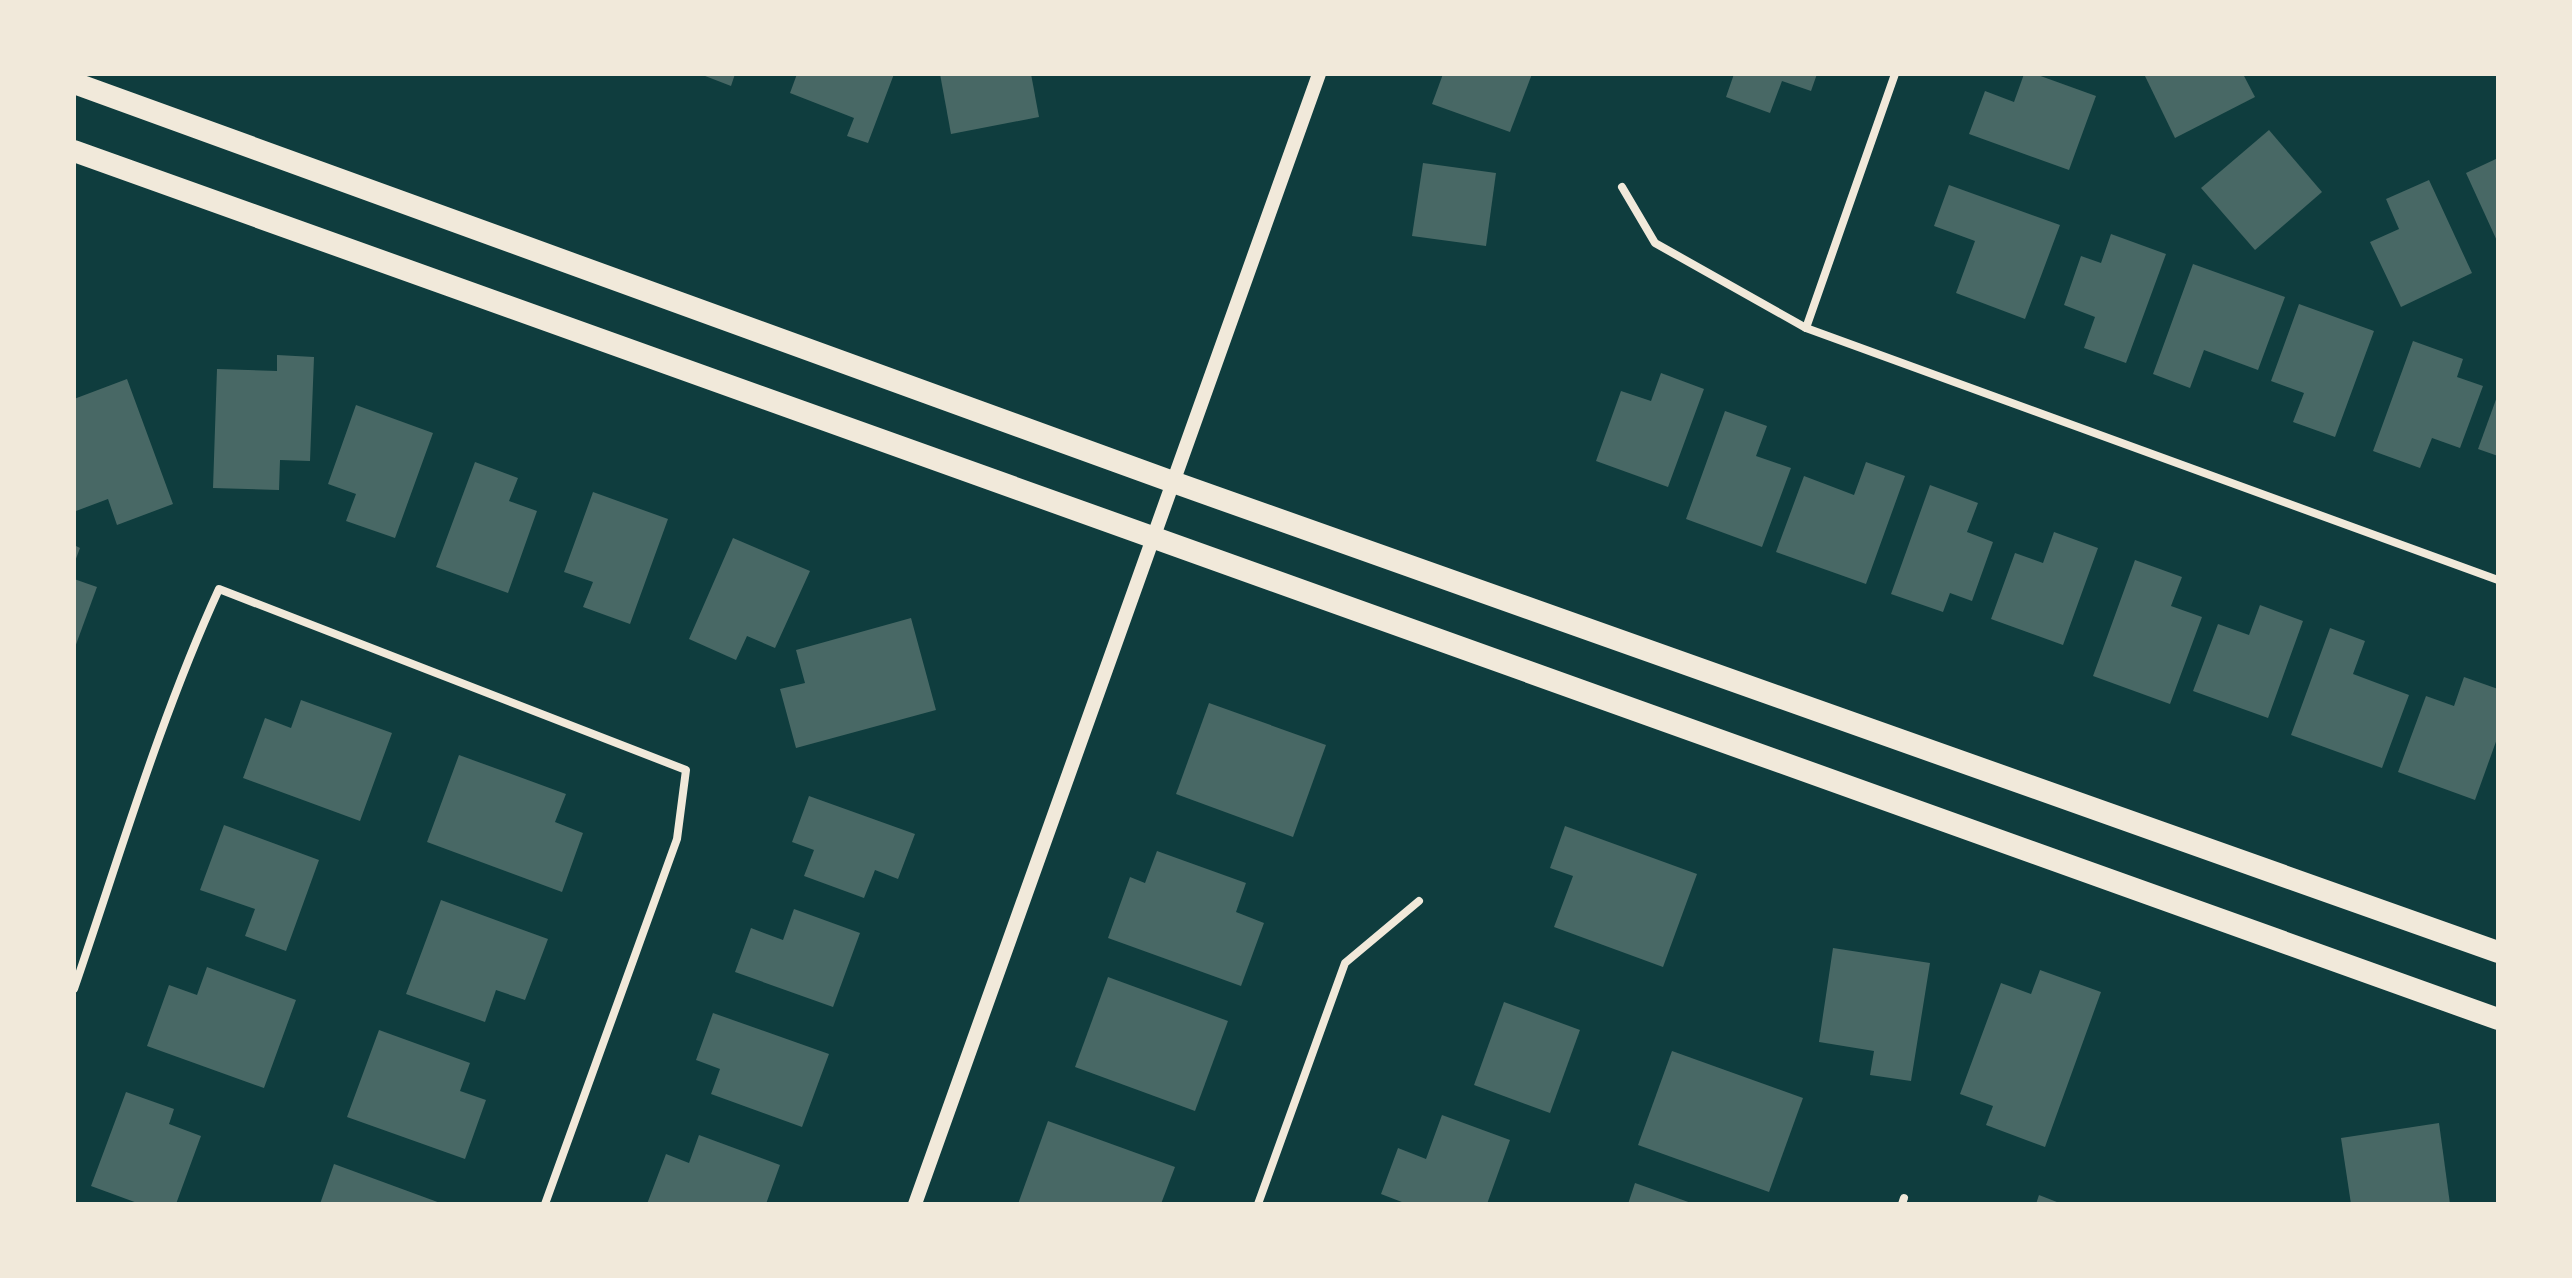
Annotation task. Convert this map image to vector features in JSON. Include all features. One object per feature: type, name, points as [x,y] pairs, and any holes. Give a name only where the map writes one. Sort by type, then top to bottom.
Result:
[{"type":"highway","points":[[74,83],[1173,482],[2498,952]]},
{"type":"highway","points":[[74,151],[2498,1019]]},
{"type":"street","points":[[915,1204],[1319,74]]},
{"type":"street","points":[[1806,328],[1895,74]]},
{"type":"street","points":[[1622,187],[1655,243],[1806,328],[2498,580]]},
{"type":"street","points":[[74,989],[192,648],[219,589],[686,770],[677,839],[545,1204]]},
{"type":"street","points":[[1258,1204],[1345,963],[1419,901]]},
{"type":"building","points":[[700,74],[735,74],[731,86]]},
{"type":"building","points":[[797,74],[894,74],[868,143],[847,136],[854,118],[790,93]]},
{"type":"building","points":[[940,74],[1031,74],[1039,117],[951,134]]},
{"type":"building","points":[[1443,74],[1532,74],[1510,132],[1432,104]]},
{"type":"building","points":[[1734,74],[1817,74],[1811,91],[1782,81],[1770,113],[1726,97]]},
{"type":"building","points":[[2024,74],[2035,74],[2096,96],[2069,170],[1969,134],[1985,91],[2014,102]]},
{"type":"building","points":[[2144,74],[2243,74],[2255,97],[2175,138]]},
{"type":"building","points":[[2269,130],[2322,192],[2255,250],[2201,188]]},
{"type":"building","points":[[2498,158],[2498,243],[2466,173]]},
{"type":"building","points":[[1423,163],[1496,173],[1486,246],[1412,236]]},
{"type":"building","points":[[2429,180],[2472,273],[2401,307],[2370,242],[2399,229],[2386,199]]},
{"type":"building","points":[[1949,185],[2060,225],[2025,319],[1956,293],[1975,241],[1934,226]]},
{"type":"building","points":[[2111,234],[2166,254],[2126,363],[2084,348],[2095,317],[2064,305],[2081,256],[2101,263]]},
{"type":"building","points":[[2193,264],[2285,297],[2258,370],[2204,350],[2190,388],[2153,374]]},
{"type":"building","points":[[2299,304],[2374,331],[2335,437],[2293,422],[2304,393],[2271,381]]},
{"type":"building","points":[[2413,341],[2463,359],[2457,377],[2483,386],[2460,448],[2432,438],[2420,468],[2373,451]]},
{"type":"building","points":[[277,355],[314,357],[310,461],[280,460],[279,490],[213,488],[217,369],[277,371]]},
{"type":"building","points":[[1661,373],[1704,389],[1668,487],[1596,461],[1621,391],[1651,401]]},
{"type":"building","points":[[127,379],[173,504],[117,525],[108,499],[76,511],[74,506],[74,399]]},
{"type":"building","points":[[2498,394],[2498,456],[2478,449]]},
{"type":"building","points":[[356,405],[433,433],[395,538],[346,521],[356,494],[328,484]]},
{"type":"building","points":[[1725,411],[1767,426],[1756,456],[1791,468],[1762,547],[1686,519]]},
{"type":"building","points":[[475,462],[518,478],[509,501],[537,511],[508,593],[436,567]]},
{"type":"building","points":[[1866,462],[1905,476],[1866,584],[1776,552],[1804,476],[1854,495]]},
{"type":"building","points":[[1930,485],[1978,503],[1967,532],[1993,542],[1972,601],[1950,593],[1943,612],[1891,594]]},
{"type":"building","points":[[593,492],[668,519],[630,624],[583,607],[593,582],[564,572]]},
{"type":"building","points":[[2054,532],[2098,548],[2063,645],[1991,619],[2015,553],[2043,563]]},
{"type":"building","points":[[733,538],[810,571],[775,648],[747,636],[736,660],[689,639]]},
{"type":"building","points":[[74,545],[80,548],[74,564]]},
{"type":"building","points":[[2135,560],[2182,577],[2171,606],[2202,617],[2170,704],[2093,676]]},
{"type":"building","points":[[74,579],[97,587],[74,650]]},
{"type":"building","points":[[2260,605],[2303,621],[2268,718],[2193,691],[2218,624],[2249,635]]},
{"type":"building","points":[[911,618],[936,710],[796,748],[780,689],[805,683],[796,650]]},
{"type":"building","points":[[2330,628],[2365,641],[2353,674],[2409,695],[2382,768],[2291,735]]},
{"type":"building","points":[[2464,677],[2498,689],[2498,736],[2475,800],[2398,772],[2426,696],[2454,706]]},
{"type":"building","points":[[301,700],[392,733],[360,821],[243,778],[265,718],[291,728]]},
{"type":"building","points":[[1209,703],[1326,745],[1293,837],[1176,794]]},
{"type":"building","points":[[459,755],[566,794],[555,822],[583,833],[562,892],[427,842]]},
{"type":"building","points":[[809,796],[915,834],[898,879],[875,870],[864,898],[804,876],[814,850],[792,842]]},
{"type":"building","points":[[224,825],[319,860],[286,951],[245,936],[255,909],[200,890]]},
{"type":"building","points":[[1565,826],[1697,874],[1663,967],[1554,927],[1573,876],[1550,868]]},
{"type":"building","points":[[1157,851],[1246,883],[1236,912],[1264,923],[1241,986],[1108,938],[1130,877],[1145,883]]},
{"type":"building","points":[[441,900],[548,939],[525,1000],[496,990],[485,1022],[406,994]]},
{"type":"building","points":[[794,909],[860,933],[833,1007],[735,972],[751,928],[783,940]]},
{"type":"building","points":[[1833,948],[1930,963],[1911,1081],[1870,1075],[1874,1051],[1819,1042]]},
{"type":"building","points":[[207,967],[296,1000],[264,1088],[147,1046],[169,985],[197,995]]},
{"type":"building","points":[[2040,970],[2101,992],[2045,1147],[1986,1125],[1993,1106],[1960,1094],[2001,983],[2031,994]]},
{"type":"building","points":[[1108,977],[1228,1021],[1195,1111],[1075,1067]]},
{"type":"building","points":[[1504,1002],[1580,1030],[1550,1113],[1474,1085]]},
{"type":"building","points":[[713,1013],[829,1054],[802,1127],[711,1094],[720,1069],[696,1060]]},
{"type":"building","points":[[379,1030],[470,1063],[460,1091],[486,1100],[465,1159],[347,1117]]},
{"type":"building","points":[[1672,1051],[1803,1098],[1769,1192],[1638,1145]]},
{"type":"building","points":[[126,1092],[174,1109],[169,1124],[201,1136],[176,1204],[140,1204],[91,1186]]},
{"type":"building","points":[[1442,1115],[1510,1140],[1487,1204],[1407,1204],[1381,1194],[1398,1148],[1426,1159]]},
{"type":"building","points":[[1048,1121],[1175,1167],[1161,1204],[1018,1204]]},
{"type":"building","points":[[2439,1123],[2450,1204],[2351,1204],[2341,1138]]},
{"type":"building","points":[[699,1135],[780,1165],[766,1204],[647,1204],[666,1154],[689,1163]]},
{"type":"building","points":[[334,1164],[443,1204],[320,1204]]},
{"type":"building","points":[[1635,1183],[1694,1204],[1628,1204]]},
{"type":"building","points":[[2039,1195],[2062,1204],[2036,1204]]}]
